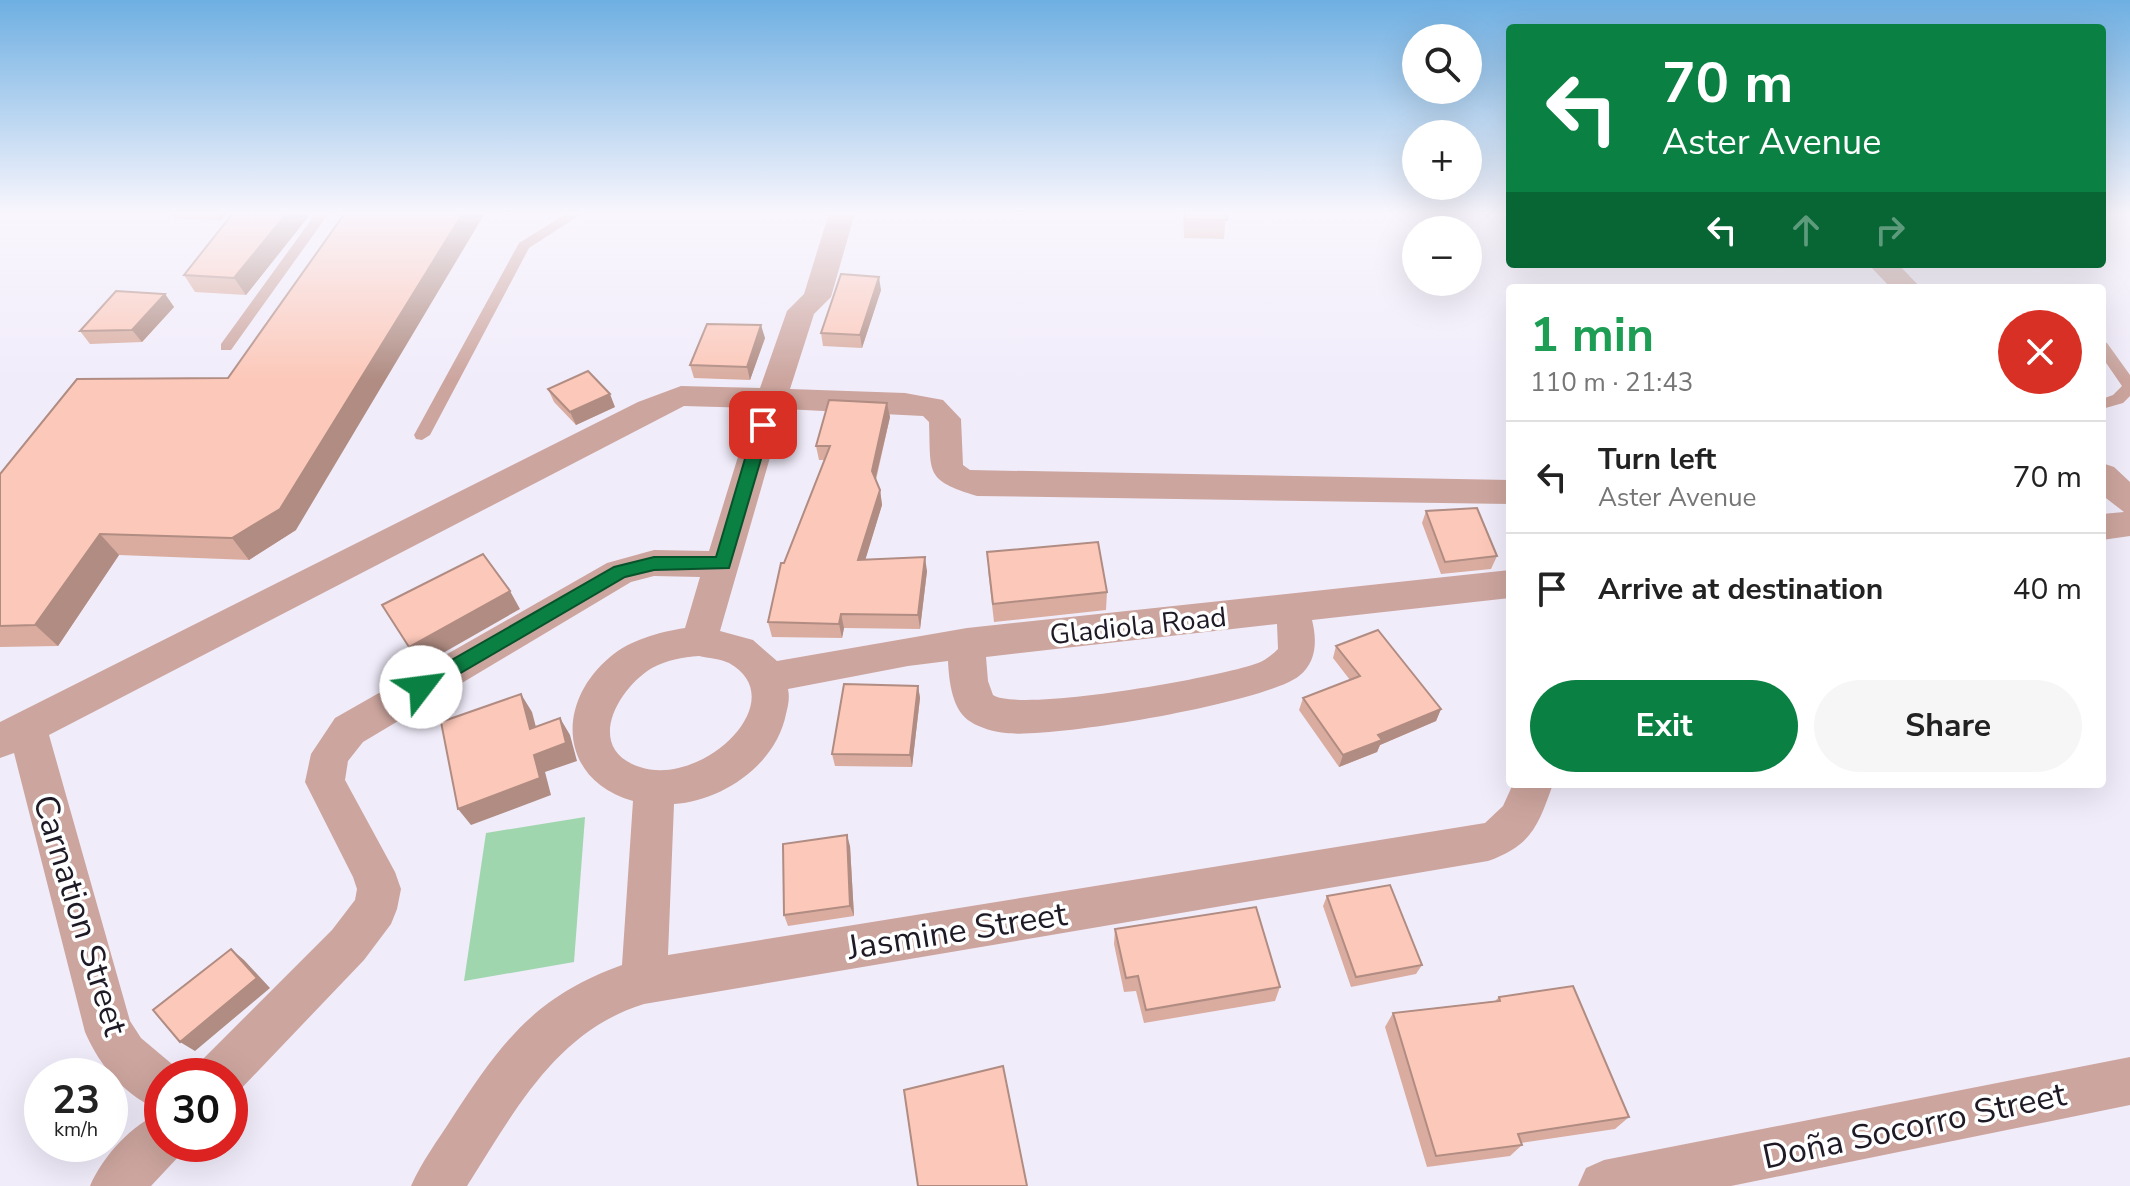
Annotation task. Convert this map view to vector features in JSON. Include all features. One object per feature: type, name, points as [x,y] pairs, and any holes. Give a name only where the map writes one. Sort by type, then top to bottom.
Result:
[{"type":"street","points":[[699,641],[801,311],[817,297],[815,268]]},
{"type":"street","points":[[1887,268],[1903,284]]},
{"type":"street","points":[[13,734],[667,400],[703,395],[905,403],[932,407],[945,419],[947,469],[958,478],[977,484],[1506,492]]},
{"type":"street","points":[[2106,479],[2130,502]]},
{"type":"street","points":[[2106,527],[2130,524]]},
{"type":"street","points":[[238,1058],[348,945],[375,909],[379,889],[373,872],[325,782],[324,768],[330,754],[349,730],[620,572],[654,563],[723,564]]},
{"type":"street","name":"Gladiola Road","points":[[767,678],[845,661],[967,643],[1506,584]]},
{"type":"street","points":[[967,643],[969,687],[975,701],[986,712],[1026,718],[1062,715],[1262,678],[1285,668],[1296,655],[1300,642],[1291,608]]},
{"type":"street","points":[[699,641],[741,651],[760,667],[767,678],[771,704],[768,719],[753,747],[725,770],[690,785],[654,788],[619,779],[606,769],[591,743],[592,713],[607,683],[635,659],[667,645],[699,641]]},
{"type":"street","name":"Carnation Street","points":[[13,734],[109,1032],[124,1055],[144,1072]]},
{"type":"street","points":[[644,981],[654,788]]},
{"type":"street","name":"Jasmine Street","points":[[437,1186],[536,1044],[560,1020],[610,991],[644,981],[1488,842],[1507,836],[1517,822],[1531,788]]},
{"type":"street","name":"Doña Socorro Street","points":[[1627,1184],[2130,1081]]},
{"type":"street","points":[[116,1186],[144,1156]]},
{"type":"lane","points":[[226,347],[283,268]]},
{"type":"lane","points":[[422,435],[512,268]]},
{"type":"lane","points":[[2106,352],[2130,387],[2118,399],[2106,403]]},
{"type":"green space","points":[[585,817],[574,962],[464,981],[486,833]]},
{"type":"building","points":[[189,268],[242,268],[234,278],[184,275]]},
{"type":"building","points":[[306,268],[429,268],[280,509],[232,538],[100,534],[35,625],[0,626],[0,474],[77,379],[228,378]]},
{"type":"building","points":[[841,274],[879,277],[860,335],[821,333]]},
{"type":"building","points":[[116,291],[165,294],[132,330],[80,331]]},
{"type":"building","points":[[707,324],[761,325],[747,367],[690,365]]},
{"type":"building","points":[[588,371],[610,394],[570,412],[548,389]]},
{"type":"building","points":[[829,400],[887,403],[872,471],[880,490],[858,560],[925,557],[918,615],[841,614],[839,624],[768,622],[781,563],[784,563],[830,446],[816,446]]},
{"type":"building","points":[[1477,508],[1497,556],[1445,562],[1426,511]]},
{"type":"building","points":[[1098,542],[1107,592],[993,604],[987,552]]},
{"type":"building","points":[[483,554],[510,591],[409,647],[382,605]]},
{"type":"building","points":[[1378,630],[1441,709],[1378,735],[1382,740],[1343,755],[1303,698],[1360,676],[1336,646]]},
{"type":"building","points":[[844,684],[918,686],[910,755],[832,754]]},
{"type":"building","points":[[521,694],[530,729],[560,718],[566,743],[534,755],[540,778],[458,809],[441,722]]},
{"type":"building","points":[[847,835],[850,906],[784,915],[783,844]]},
{"type":"building","points":[[1390,885],[1422,965],[1356,977],[1327,896]]},
{"type":"building","points":[[1256,907],[1280,987],[1146,1010],[1138,976],[1126,978],[1115,929]]},
{"type":"building","points":[[231,949],[257,978],[180,1042],[153,1010]]},
{"type":"building","points":[[1573,986],[1629,1117],[1518,1134],[1522,1145],[1436,1156],[1393,1013],[1500,1001],[1499,997]]},
{"type":"building","points":[[1003,1066],[1027,1186],[918,1186],[904,1090]]},
{"type":"route","points":[[421,687],[620,572],[654,563],[723,564],[763,425]]}]
